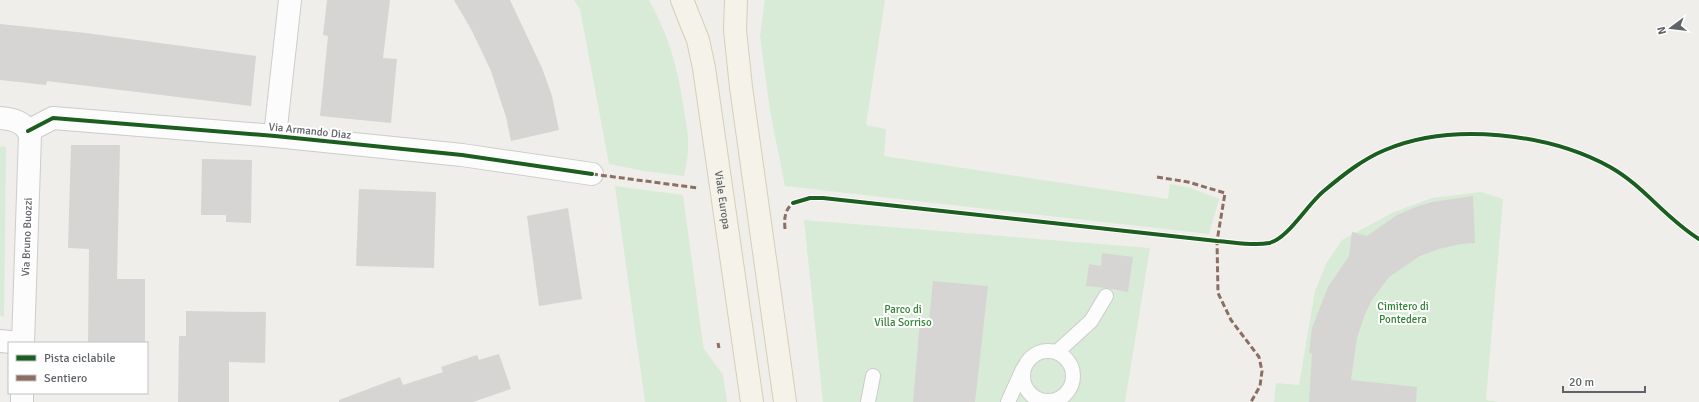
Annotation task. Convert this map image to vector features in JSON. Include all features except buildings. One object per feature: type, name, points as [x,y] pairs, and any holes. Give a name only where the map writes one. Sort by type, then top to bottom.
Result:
[{"type":"main road","name":"Viale Europa","points":[[682,0],[698,40],[704,68],[752,402]]},
{"type":"main road","points":[[736,0],[735,30],[740,87],[785,402]]},
{"type":"street","name":"Via Armando Diaz","points":[[275,136],[290,0]]},
{"type":"street","points":[[0,118],[17,121],[28,131]]},
{"type":"street","name":"Via Armando Diaz","points":[[28,131],[53,118],[275,136],[462,154],[592,174]]},
{"type":"street","name":"Via Bruno Buozzi","points":[[22,342],[30,140],[28,131]]},
{"type":"street","points":[[0,341],[11,342]]},
{"type":"lane","points":[[1057,352],[1092,321],[1106,296]]},
{"type":"lane","points":[[1010,400],[1027,361],[1035,354],[1043,351],[1057,352],[1065,357],[1071,366],[1073,377],[1068,391],[1059,399],[1047,401],[1038,399],[1028,392],[1022,376],[1024,368]]},
{"type":"lane","points":[[868,402],[873,376]]},
{"type":"lane","points":[[1010,400],[1028,392]]},
{"type":"green space","points":[[574,0],[649,0],[656,13],[672,53],[679,81],[688,139],[688,156],[684,176],[644,171],[609,164],[580,9]]},
{"type":"green space","points":[[765,0],[885,0],[866,125],[886,129],[884,156],[1168,199],[1170,184],[1191,188],[1219,199],[1209,234],[785,186],[770,111],[760,36]]},
{"type":"green space","points":[[0,146],[6,147],[4,317],[0,316]]},
{"type":"green space","points":[[615,186],[683,195],[704,349],[723,375],[727,402],[645,402]]},
{"type":"green space","name":"Cimitero di Pontedera","points":[[1481,192],[1503,199],[1486,400],[1500,402],[1274,402],[1276,383],[1299,385],[1315,291],[1327,262],[1342,240],[1394,212],[1432,198]]},
{"type":"green space","name":"Parco di Villa Sorriso","points":[[804,220],[1150,248],[1125,402],[823,402]]},
{"type":"marked path","points":[[592,174],[698,188]]},
{"type":"marked path","points":[[1157,177],[1188,182],[1225,193],[1217,241],[1218,293],[1231,320],[1259,357],[1262,371],[1260,386],[1251,402]]},
{"type":"marked path","points":[[785,229],[786,214],[788,208],[793,203]]},
{"type":"marked path","points":[[718,343],[719,348]]},
{"type":"cycle path","points":[[28,131],[53,118],[275,136],[462,155],[592,174]]},
{"type":"cycle path","points":[[793,203],[810,198],[823,198],[1217,241],[1263,244],[1276,240],[1283,235],[1291,228],[1318,196],[1339,179],[1369,158],[1385,150],[1411,141],[1439,136],[1469,134],[1499,135],[1529,139],[1558,146],[1585,155],[1610,167],[1633,183],[1676,222],[1699,239]]}]
